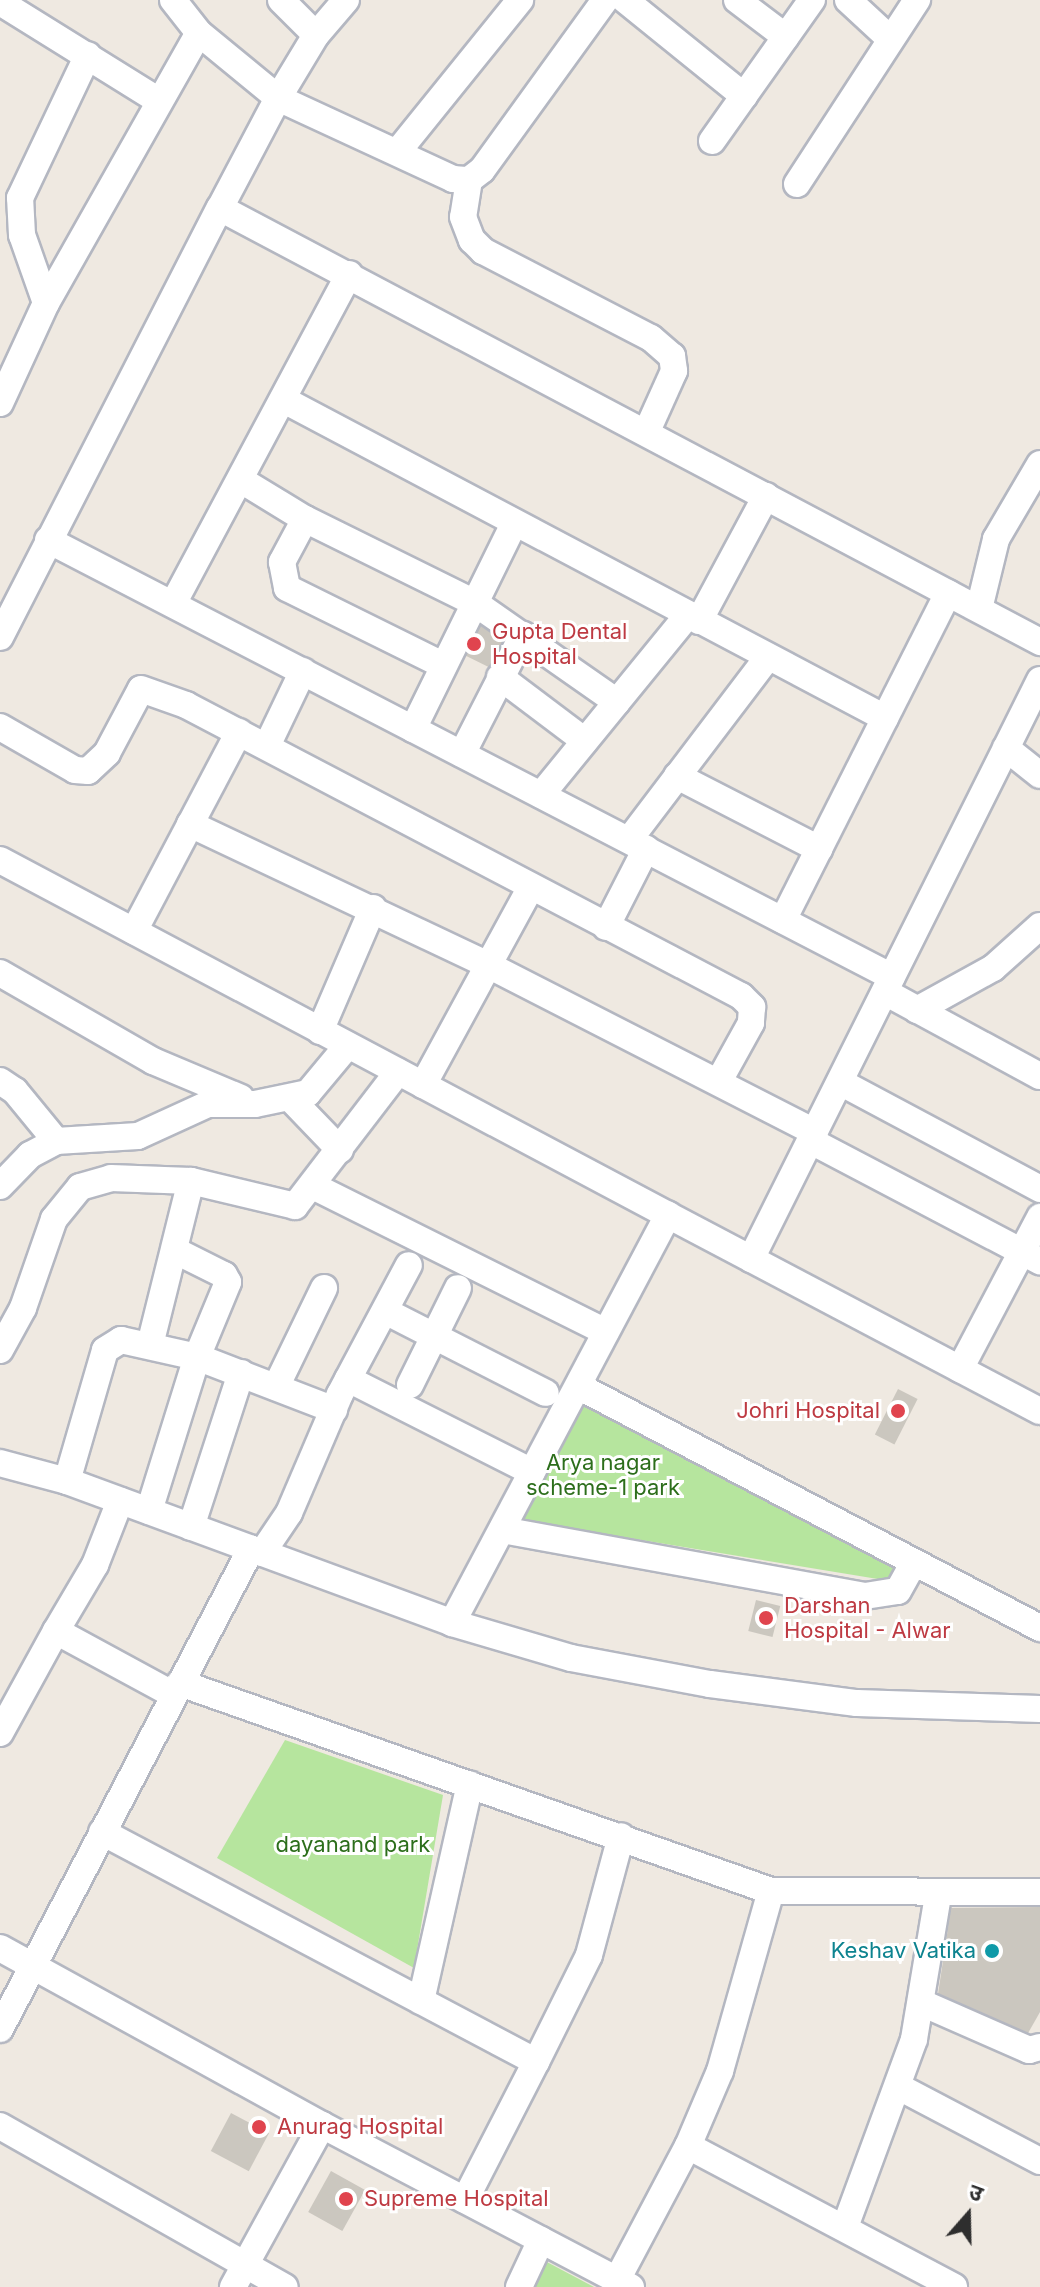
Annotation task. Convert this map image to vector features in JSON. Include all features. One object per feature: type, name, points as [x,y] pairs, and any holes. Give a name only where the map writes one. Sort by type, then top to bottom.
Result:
[{"type":"street","points":[[281,0],[316,35]]},
{"type":"street","points":[[0,637],[278,98],[316,35],[346,0]]},
{"type":"street","points":[[399,150],[520,0]]},
{"type":"street","points":[[177,2],[199,33],[278,98],[399,150],[453,179],[469,180],[482,170],[605,0]]},
{"type":"street","points":[[625,0],[744,96]]},
{"type":"street","points":[[737,0],[786,37]]},
{"type":"street","points":[[712,141],[812,0]]},
{"type":"street","points":[[848,0],[889,38]]},
{"type":"street","points":[[797,184],[889,38],[917,0]]},
{"type":"street","points":[[0,2],[159,101]]},
{"type":"street","points":[[0,403],[46,303],[199,33]]},
{"type":"street","points":[[46,303],[22,235],[20,198],[88,55]]},
{"type":"street","points":[[469,180],[463,217],[472,240],[483,251],[651,338],[672,356],[674,371],[647,431]]},
{"type":"street","points":[[220,208],[647,431],[1040,642]]},
{"type":"street","points":[[173,604],[349,274]]},
{"type":"street","points":[[284,400],[885,718]]},
{"type":"street","points":[[979,609],[996,539],[1040,464]]},
{"type":"street","points":[[241,480],[305,519],[475,603],[617,702]]},
{"type":"street","points":[[541,795],[617,702],[693,618],[766,496]]},
{"type":"street","points":[[305,519],[282,562],[287,588],[443,665]]},
{"type":"street","points":[[413,729],[514,524]]},
{"type":"street","points":[[48,540],[783,920],[888,984],[917,1010],[1040,1076]]},
{"type":"street","points":[[783,920],[948,593]]},
{"type":"street","points":[[462,754],[523,635]]},
{"type":"street","points":[[606,927],[637,844],[677,776],[768,657]]},
{"type":"street","points":[[267,746],[303,671]]},
{"type":"street","points":[[500,677],[585,741]]},
{"type":"street","points":[[751,1259],[1040,680]]},
{"type":"street","points":[[0,727],[75,770],[88,771],[107,753],[141,689],[239,732],[752,1007],[747,1037],[719,1081]]},
{"type":"street","points":[[134,931],[239,732]]},
{"type":"street","points":[[1006,748],[1040,775]]},
{"type":"street","points":[[677,776],[819,849]]},
{"type":"street","points":[[190,824],[373,908],[719,1081],[1031,1256]]},
{"type":"street","points":[[0,860],[1040,1411]]},
{"type":"street","points":[[423,1085],[531,887]]},
{"type":"street","points":[[320,1031],[373,908]]},
{"type":"street","points":[[917,1010],[993,968],[1040,926]]},
{"type":"street","points":[[0,973],[153,1061],[255,1104]]},
{"type":"street","points":[[0,1186],[30,1155],[56,1141],[138,1136],[208,1104],[255,1104],[290,1098],[316,1087],[348,1045]]},
{"type":"street","points":[[0,1350],[23,1308],[54,1219],[70,1195],[92,1181],[111,1178],[191,1181],[286,1207],[302,1201],[398,1072]]},
{"type":"street","points":[[0,1081],[15,1091],[56,1141]]},
{"type":"street","points":[[840,1082],[1040,1189]]},
{"type":"street","points":[[290,1098],[340,1150]]},
{"type":"street","points":[[150,1345],[176,1251],[191,1181]]},
{"type":"street","points":[[313,1186],[606,1332]]},
{"type":"street","points":[[452,1623],[668,1215]]},
{"type":"street","points":[[960,1369],[1031,1256],[1040,1217]]},
{"type":"street","points":[[149,1511],[197,1357],[228,1282],[224,1275],[176,1251]]},
{"type":"street","points":[[0,2029],[177,1689],[256,1551],[289,1513],[348,1379],[387,1312],[409,1265]]},
{"type":"street","points":[[276,1387],[324,1288]]},
{"type":"street","points":[[410,1385],[458,1288]]},
{"type":"street","points":[[387,1312],[546,1393]]},
{"type":"street","points":[[67,1481],[105,1350],[121,1340],[197,1357],[334,1410]]},
{"type":"street","points":[[191,1527],[241,1373]]},
{"type":"street","points":[[348,1379],[532,1472]]},
{"type":"street","points":[[578,1386],[1040,1628]]},
{"type":"street","points":[[0,1463],[67,1481],[452,1623],[571,1658],[771,1694],[882,1705],[1040,1709]]},
{"type":"street","points":[[0,1733],[95,1565],[120,1501]]},
{"type":"street","points":[[502,1530],[865,1596],[898,1591],[914,1562]]},
{"type":"street","points":[[56,1631],[177,1689],[470,1784],[771,1891],[938,1895],[1040,1892]]},
{"type":"street","points":[[421,2001],[470,1784]]},
{"type":"street","points":[[102,1832],[536,2062]]},
{"type":"street","points":[[465,2200],[589,1955],[621,1836]]},
{"type":"street","points":[[0,1948],[322,2125],[624,2283],[688,2146],[729,2047],[771,1891]]},
{"type":"street","points":[[845,2227],[899,2087],[922,2003],[938,1895]]},
{"type":"street","points":[[922,2003],[1029,2050],[1040,2047]]},
{"type":"street","points":[[899,2087],[1040,2161]]},
{"type":"street","points":[[240,2276],[322,2125]]},
{"type":"street","points":[[0,2126],[240,2276],[285,2287]]},
{"type":"street","points":[[688,2146],[954,2287]]},
{"type":"street","points":[[519,2287],[541,2240]]},
{"type":"green space","name":"Arya nagar scheme-1 park","points":[[584,1400],[898,1563],[890,1581],[514,1519]]},
{"type":"green space","name":"dayanand park","points":[[285,1740],[443,1795],[414,1968],[217,1858]]},
{"type":"green space","points":[[545,2261],[594,2287],[532,2287]]},
{"type":"building","points":[[470,620],[505,637],[490,668],[455,651]]},
{"type":"building","points":[[898,1389],[918,1399],[894,1444],[875,1434]]},
{"type":"building","points":[[756,1600],[780,1606],[773,1637],[748,1631]]},
{"type":"building","name":"Keshav Vatika","points":[[1040,1907],[1040,2012],[1027,2035],[938,1994],[951,1908]]},
{"type":"building","points":[[231,2113],[269,2133],[249,2171],[211,2151]]},
{"type":"building","points":[[331,2171],[365,2190],[342,2231],[308,2212]]},
{"type":"place","name":"Gupta Dental Hospital","points":[[474,644]]},
{"type":"place","name":"Johri Hospital","points":[[898,1411]]},
{"type":"place","name":"Darshan Hospital - Alwar","points":[[766,1618]]},
{"type":"place","name":"Keshav Vatika","points":[[992,1951]]},
{"type":"place","name":"Anurag Hospital","points":[[259,2127]]},
{"type":"place","name":"Supreme Hospital","points":[[346,2199]]}]
